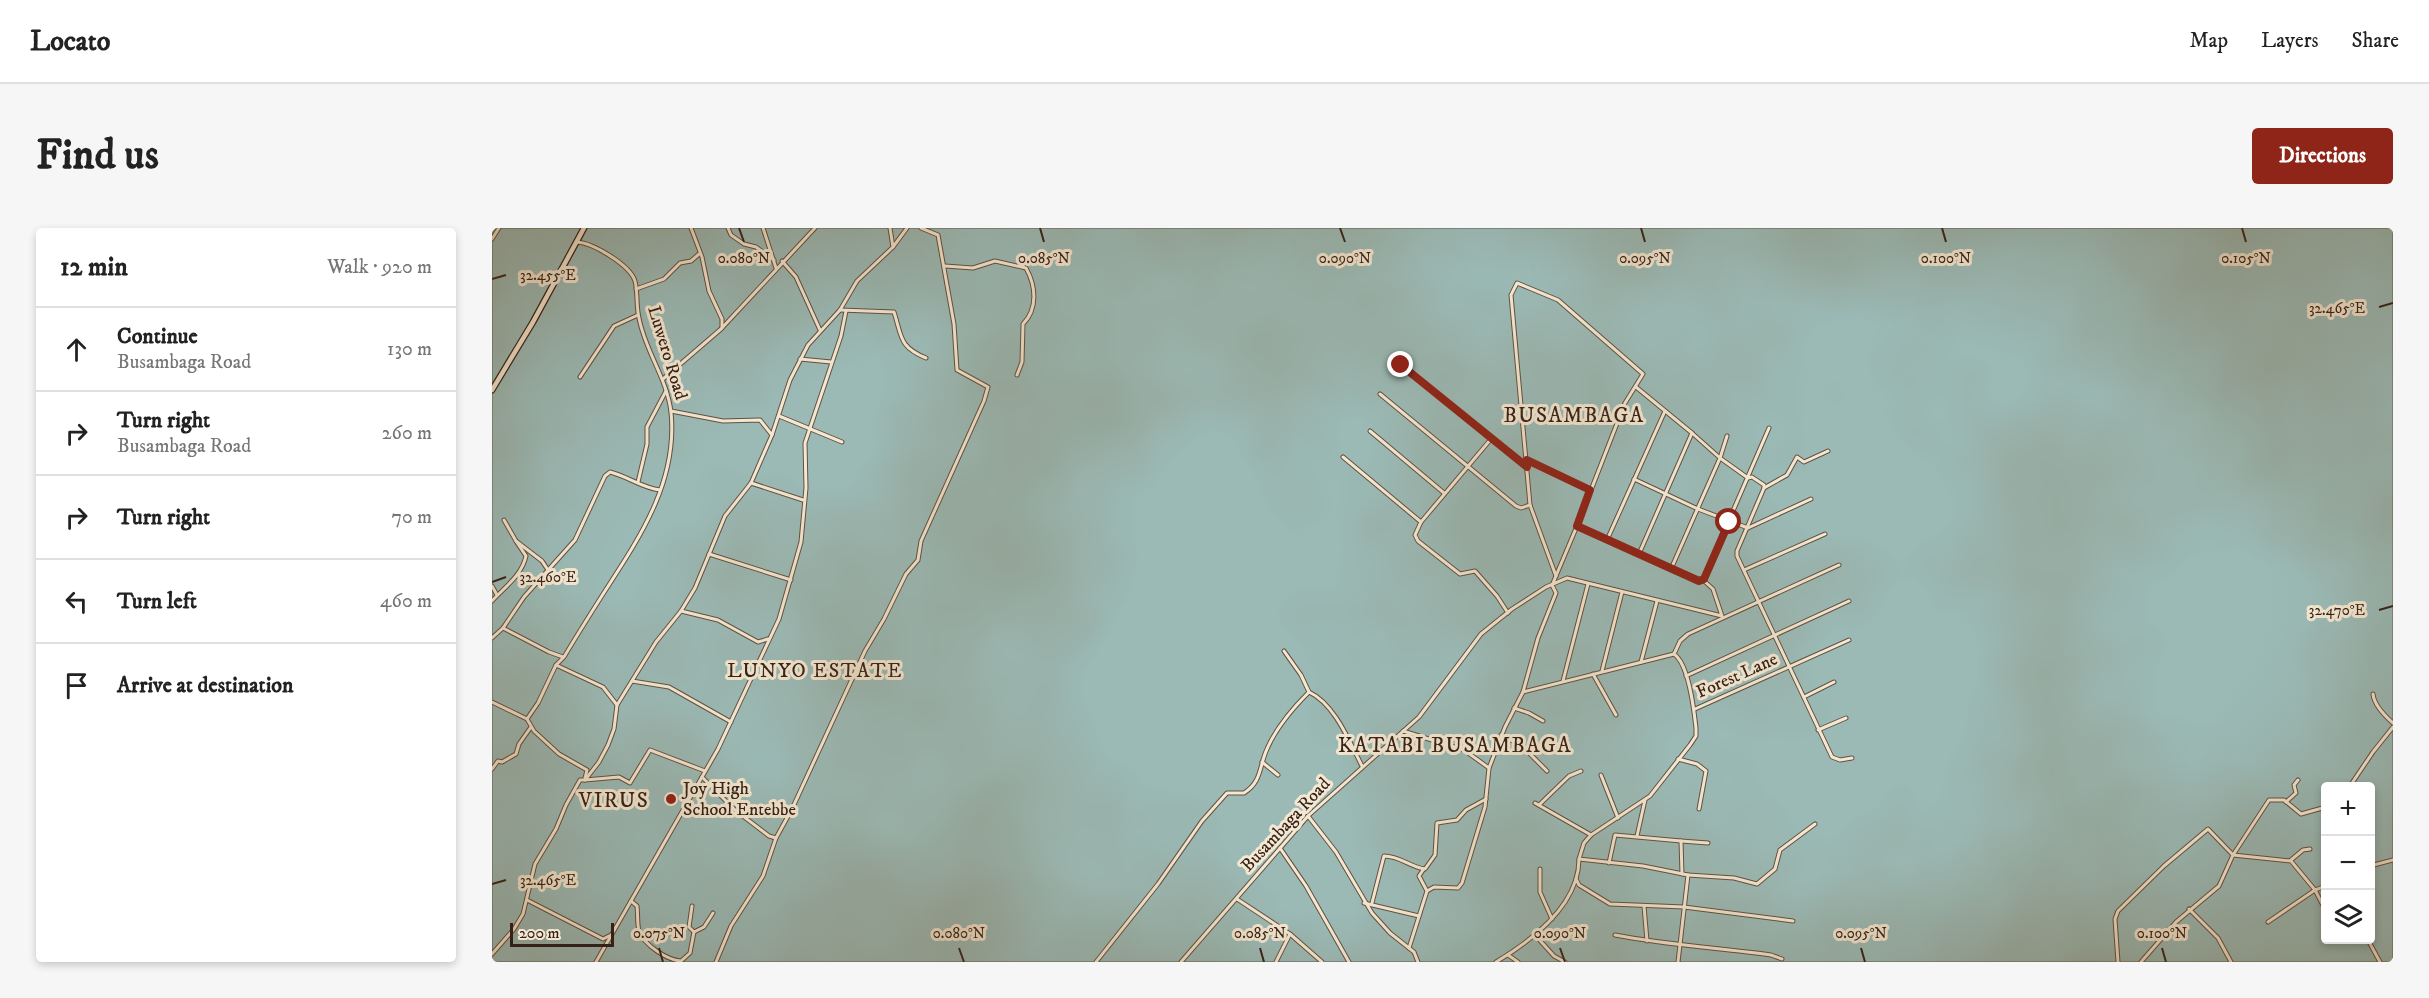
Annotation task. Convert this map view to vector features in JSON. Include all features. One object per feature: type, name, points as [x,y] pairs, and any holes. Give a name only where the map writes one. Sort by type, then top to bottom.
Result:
[{"type":"street","points":[[492,239],[500,228]]},
{"type":"street","points":[[492,390],[533,322],[584,228]]},
{"type":"street","points":[[691,228],[702,257],[709,291],[722,319],[722,329]]},
{"type":"street","points":[[728,228],[731,235],[744,244],[756,247],[774,260]]},
{"type":"street","points":[[763,228],[776,268]]},
{"type":"street","points":[[663,379],[722,329],[782,261],[815,228]]},
{"type":"street","points":[[890,228],[893,247]]},
{"type":"street","points":[[585,780],[599,762],[608,745],[614,729],[617,705],[656,642],[681,611],[694,588],[725,516],[751,483],[772,435],[789,380],[800,359],[820,330],[840,310],[857,281],[893,247],[906,228]]},
{"type":"street","points":[[716,962],[731,926],[763,876],[776,838],[865,651],[884,619],[904,577],[917,562],[921,542],[984,401],[988,387],[957,370],[954,324],[938,234],[921,228]]},
{"type":"street","name":"Luwero Road","points":[[527,719],[538,703],[556,665],[564,657],[655,509],[671,446],[671,411],[663,379],[648,349],[638,315],[634,279],[596,246],[577,242]]},
{"type":"street","points":[[636,290],[664,279],[680,263],[691,261],[699,254]]},
{"type":"street","points":[[782,261],[796,277],[820,330]]},
{"type":"street","points":[[945,266],[973,268],[995,261],[1026,268],[1033,280],[1034,300],[1029,317],[1023,324],[1022,362],[1017,375]]},
{"type":"street","points":[[1552,585],[1556,576],[1577,526],[1625,403],[1643,377],[1642,373],[1558,300],[1517,283],[1511,295],[1530,506],[1556,576]]},
{"type":"street","points":[[840,310],[894,312],[904,344],[910,352],[926,358]]},
{"type":"street","points":[[596,962],[731,722],[784,605],[801,542],[806,489],[805,444],[841,336],[846,310]]},
{"type":"street","points":[[580,377],[614,326],[638,315]]},
{"type":"street","points":[[800,359],[831,362]]},
{"type":"street","points":[[1401,365],[1527,467]]},
{"type":"street","points":[[1636,387],[1720,458],[1748,478],[1752,477],[1764,484],[1764,488]]},
{"type":"street","points":[[638,482],[647,444],[647,427],[666,391]]},
{"type":"street","points":[[1380,394],[1518,508],[1530,506]]},
{"type":"street","points":[[671,411],[723,421],[760,420],[772,435]]},
{"type":"street","points":[[1607,540],[1665,411]]},
{"type":"street","points":[[779,416],[842,442]]},
{"type":"street","points":[[1703,580],[1769,428]]},
{"type":"street","points":[[1370,431],[1444,494]]},
{"type":"street","points":[[1639,554],[1692,432]]},
{"type":"street","points":[[1671,569],[1720,458],[1727,436]]},
{"type":"street","points":[[1491,439],[1421,522],[1415,535],[1418,541],[1460,573],[1475,571],[1497,596],[1508,613]]},
{"type":"street","points":[[1828,451],[1804,462],[1797,457],[1787,475],[1764,488],[1737,554],[1832,756],[1840,760],[1852,758]]},
{"type":"street","points":[[1342,458],[1421,522]]},
{"type":"street","points":[[1527,460],[1590,490]]},
{"type":"street","points":[[492,638],[503,628],[510,614],[574,540],[605,476],[610,472],[621,474],[650,489],[660,490]]},
{"type":"street","points":[[1634,479],[1698,509],[1748,528],[1811,499]]},
{"type":"street","points":[[751,483],[804,500]]},
{"type":"street","points":[[492,601],[516,577],[526,556],[504,520]]},
{"type":"street","points":[[1577,526],[1671,569],[1699,581],[1703,580],[1713,589],[1722,616]]},
{"type":"street","points":[[1744,570],[1825,534]]},
{"type":"street","points":[[516,541],[542,561],[548,570]]},
{"type":"street","points":[[709,554],[791,580]]},
{"type":"street","points":[[1523,692],[1674,654],[1683,638],[1722,616],[1839,565]]},
{"type":"street","points":[[1552,585],[1563,578],[1722,616]]},
{"type":"street","points":[[1563,681],[1588,584]]},
{"type":"street","points":[[1409,948],[1427,891],[1434,887],[1458,888],[1462,883],[1486,799],[1489,768],[1523,692],[1538,638],[1556,593],[1552,585]]},
{"type":"street","name":"Busambaga Road","points":[[1182,962],[1308,816],[1419,717],[1474,642],[1508,613],[1545,587],[1552,585]]},
{"type":"street","points":[[492,586],[497,595]]},
{"type":"street","points":[[1602,671],[1622,592]]},
{"type":"street","points":[[1641,662],[1657,601]]},
{"type":"street","points":[[1686,676],[1849,601]]},
{"type":"street","points":[[681,611],[718,620],[758,642],[770,639]]},
{"type":"street","points":[[503,628],[549,652],[564,657]]},
{"type":"street","name":"Forest Lane","points":[[1694,710],[1849,640]]},
{"type":"street","points":[[1284,651],[1301,675],[1309,692],[1323,702],[1337,718],[1362,766]]},
{"type":"street","points":[[1496,962],[1535,935],[1552,919],[1576,879],[1584,843],[1645,800],[1696,736],[1694,710],[1686,676],[1680,659],[1674,654]]},
{"type":"street","points":[[556,665],[603,687],[617,705]]},
{"type":"street","points":[[1593,674],[1616,716]]},
{"type":"street","points":[[632,681],[669,687],[731,722]]},
{"type":"street","points":[[1803,698],[1834,682]]},
{"type":"street","points":[[1096,962],[1216,805],[1227,793],[1244,793],[1257,782],[1262,762],[1274,736],[1309,692]]},
{"type":"street","points":[[2373,694],[2382,712],[2393,723]]},
{"type":"street","points":[[492,702],[527,719],[531,727],[559,754],[586,770],[585,780]]},
{"type":"street","points":[[1514,708],[1543,721]]},
{"type":"street","points":[[1818,730],[1846,717]]},
{"type":"street","points":[[492,769],[498,761],[502,762],[516,754],[519,744],[531,727]]},
{"type":"street","points":[[2353,782],[2393,727]]},
{"type":"street","points":[[1402,731],[1464,750],[1489,768]]},
{"type":"street","points":[[1502,735],[1522,746],[1547,771]]},
{"type":"street","points":[[492,954],[519,922],[540,855],[550,841],[580,780],[619,777],[630,783],[650,750],[705,771]]},
{"type":"street","points":[[1678,759],[1697,764],[1706,771],[1699,809]]},
{"type":"street","points":[[1262,762],[1278,776]]},
{"type":"street","points":[[1581,771],[1569,776],[1537,804],[1591,836]]},
{"type":"street","points":[[1601,775],[1619,818]]},
{"type":"street","points":[[702,777],[735,810],[769,836],[776,838]]},
{"type":"street","points":[[2286,802],[2296,793],[2295,785],[2298,780]]},
{"type":"street","points":[[1427,891],[1419,876],[1435,855],[1437,823],[1457,820],[1466,810],[1486,799]]},
{"type":"street","points":[[2141,962],[2189,909],[2218,886],[2233,855],[2269,800],[2280,799],[2301,814],[2321,808]]},
{"type":"street","points":[[1637,836],[1645,800]]},
{"type":"street","points":[[1308,816],[1336,852],[1364,903],[1390,933],[1414,952],[1418,962]]},
{"type":"street","points":[[1579,859],[1643,866],[1688,875],[1734,878],[1757,884],[1774,869],[1780,850],[1815,824]]},
{"type":"street","points":[[2118,962],[2115,920],[2118,911],[2164,866],[2208,829],[2224,843],[2233,855],[2290,860],[2303,850],[2310,849]]},
{"type":"street","points":[[1609,863],[1615,835],[1708,843]]},
{"type":"street","points":[[1681,840],[1682,874]]},
{"type":"street","points":[[1280,848],[1306,886],[1348,962]]},
{"type":"street","points":[[1372,903],[1384,856],[1404,860],[1415,868],[1425,869]]},
{"type":"street","points":[[2290,860],[2315,890],[2321,903]]},
{"type":"street","points":[[2375,865],[2393,860]]},
{"type":"street","points":[[1540,869],[1540,892],[1552,919]]},
{"type":"street","points":[[1678,962],[1688,875]]},
{"type":"street","points":[[1576,879],[1579,885],[1610,904],[1684,907],[1793,921]]},
{"type":"street","points":[[2268,922],[2321,888]]},
{"type":"street","points":[[1237,899],[1290,934],[1322,962]]},
{"type":"street","points":[[527,900],[603,939],[612,934]]},
{"type":"street","points":[[631,901],[637,906],[640,932],[646,942],[674,960],[681,961],[690,953],[694,932]]},
{"type":"street","points":[[1364,903],[1372,903],[1419,916]]},
{"type":"street","points":[[692,906],[688,927],[694,932]]},
{"type":"street","points":[[1644,906],[1647,941]]},
{"type":"street","points":[[2189,909],[2220,941],[2231,962]]},
{"type":"street","points":[[694,932],[704,927],[713,913]]},
{"type":"street","points":[[1276,962],[1290,934]]},
{"type":"street","points":[[1535,935],[1554,956],[1565,962]]},
{"type":"street","points":[[1616,935],[1782,958]]},
{"type":"street","points":[[2371,944],[2380,962]]},
{"type":"street","points":[[1508,955],[1518,962]]},
{"type":"water","points":[[492,228],[2393,228],[2393,962],[492,962]]},
{"type":"place","name":"Joy High School Entebbe","points":[[671,799]]},
{"type":"district","name":"BUSAMBAGA","points":[[1574,416]]},
{"type":"district","name":"LUNYO ESTATE","points":[[815,671]]},
{"type":"district","name":"KATABI BUSAMBAGA","points":[[1455,746]]},
{"type":"district","name":"VIRUS","points":[[614,801]]},
{"type":"route","points":[[1401,365],[1527,467],[1527,460],[1590,490],[1577,526],[1699,581],[1704,579],[1729,522]]}]
